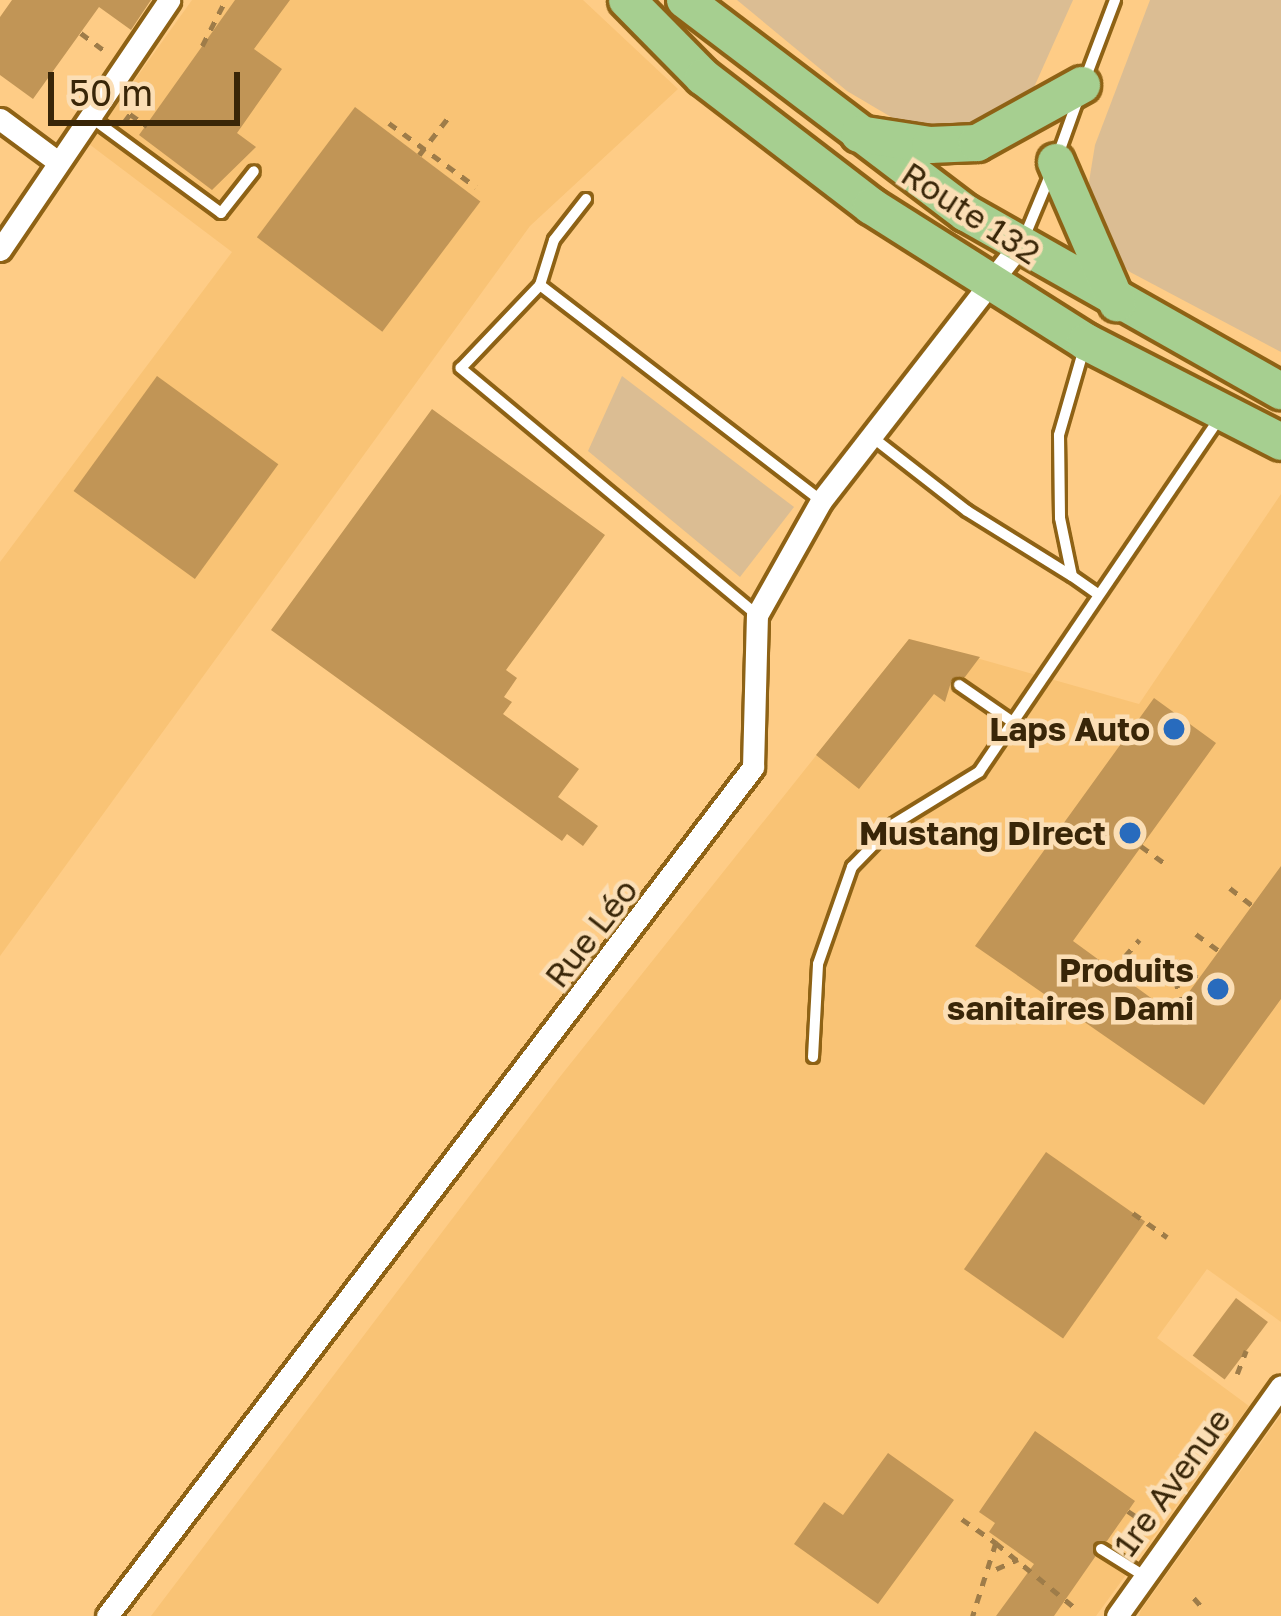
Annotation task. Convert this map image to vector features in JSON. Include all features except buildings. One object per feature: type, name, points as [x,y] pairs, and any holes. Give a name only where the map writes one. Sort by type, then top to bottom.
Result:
[{"type":"highway","name":"Route 132","points":[[627,0],[724,94],[990,284],[1086,342],[1281,442]]},
{"type":"highway","name":"Route 132","points":[[685,0],[855,134],[1019,246],[1281,391]]},
{"type":"highway","points":[[855,134],[930,146],[977,142],[1082,85]]},
{"type":"highway","points":[[1056,162],[1117,303]]},
{"type":"street","points":[[0,250],[41,194],[55,159],[169,0]]},
{"type":"street","points":[[0,119],[55,159]]},
{"type":"street","name":"Rue Léo","points":[[107,1616],[753,767],[757,615],[821,501],[1019,246]]},
{"type":"street","name":"1re Avenue","points":[[1117,1616],[1281,1386]]},
{"type":"lane","points":[[1019,246],[1056,162],[1115,0]]},
{"type":"lane","points":[[87,114],[221,213],[254,170]]},
{"type":"lane","points":[[586,199],[554,240],[540,285],[461,368],[757,615]]},
{"type":"lane","points":[[540,285],[821,501]]},
{"type":"lane","points":[[1072,576],[1060,518],[1059,435],[1086,342]]},
{"type":"lane","points":[[813,1057],[818,964],[852,867],[894,824],[961,788],[1014,723],[1222,414]]},
{"type":"lane","points":[[872,437],[967,511],[1098,594]]},
{"type":"lane","points":[[959,685],[1014,723]]},
{"type":"lane","points":[[1101,1549],[1144,1577]]},
{"type":"path","points":[[202,46],[224,5]]},
{"type":"path","points":[[81,33],[123,64]]},
{"type":"path","points":[[130,114],[147,126]]},
{"type":"path","points":[[422,152],[447,119]]},
{"type":"path","points":[[389,123],[422,152],[476,187]]},
{"type":"path","points":[[1141,846],[1169,866]]},
{"type":"path","points":[[1230,887],[1252,905]]},
{"type":"path","points":[[1196,934],[1219,951]]},
{"type":"path","points":[[1113,970],[1139,940]]},
{"type":"path","points":[[1181,1004],[1174,962],[1199,979]]},
{"type":"path","points":[[1133,1214],[1168,1237]]},
{"type":"path","points":[[1237,1374],[1246,1351]]},
{"type":"path","points":[[1128,1511],[1171,1540]]},
{"type":"path","points":[[962,1519],[1074,1607]]},
{"type":"path","points":[[973,1616],[993,1570],[996,1543]]},
{"type":"path","points":[[993,1570],[1018,1559]]},
{"type":"path","points":[[1194,1598],[1201,1606]]},
{"type":"shaded area","points":[[192,0],[583,0],[678,89],[530,226],[0,956],[0,562],[232,252],[89,144]]},
{"type":"shaded area","points":[[737,0],[1073,0],[1031,94],[987,125],[913,130],[847,91]]},
{"type":"shaded area","points":[[1150,0],[1281,0],[1281,352],[1130,272],[1116,260],[1087,194],[1095,145]]},
{"type":"shaded area","points":[[622,376],[794,507],[740,577],[588,451]]},
{"type":"shaded area","points":[[1281,494],[1281,1322],[1207,1269],[1157,1338],[1249,1406],[1096,1616],[151,1616],[559,1078],[909,639],[1139,704]]},
{"type":"shaded area","points":[[1281,1415],[1281,1616],[1139,1616],[1141,1610]]},
{"type":"place","name":"Laps Auto","points":[[1174,729]]},
{"type":"place","name":"Mustang DIrect","points":[[1130,833]]},
{"type":"place","name":"Produits sanitaires Dami","points":[[1218,989]]}]
